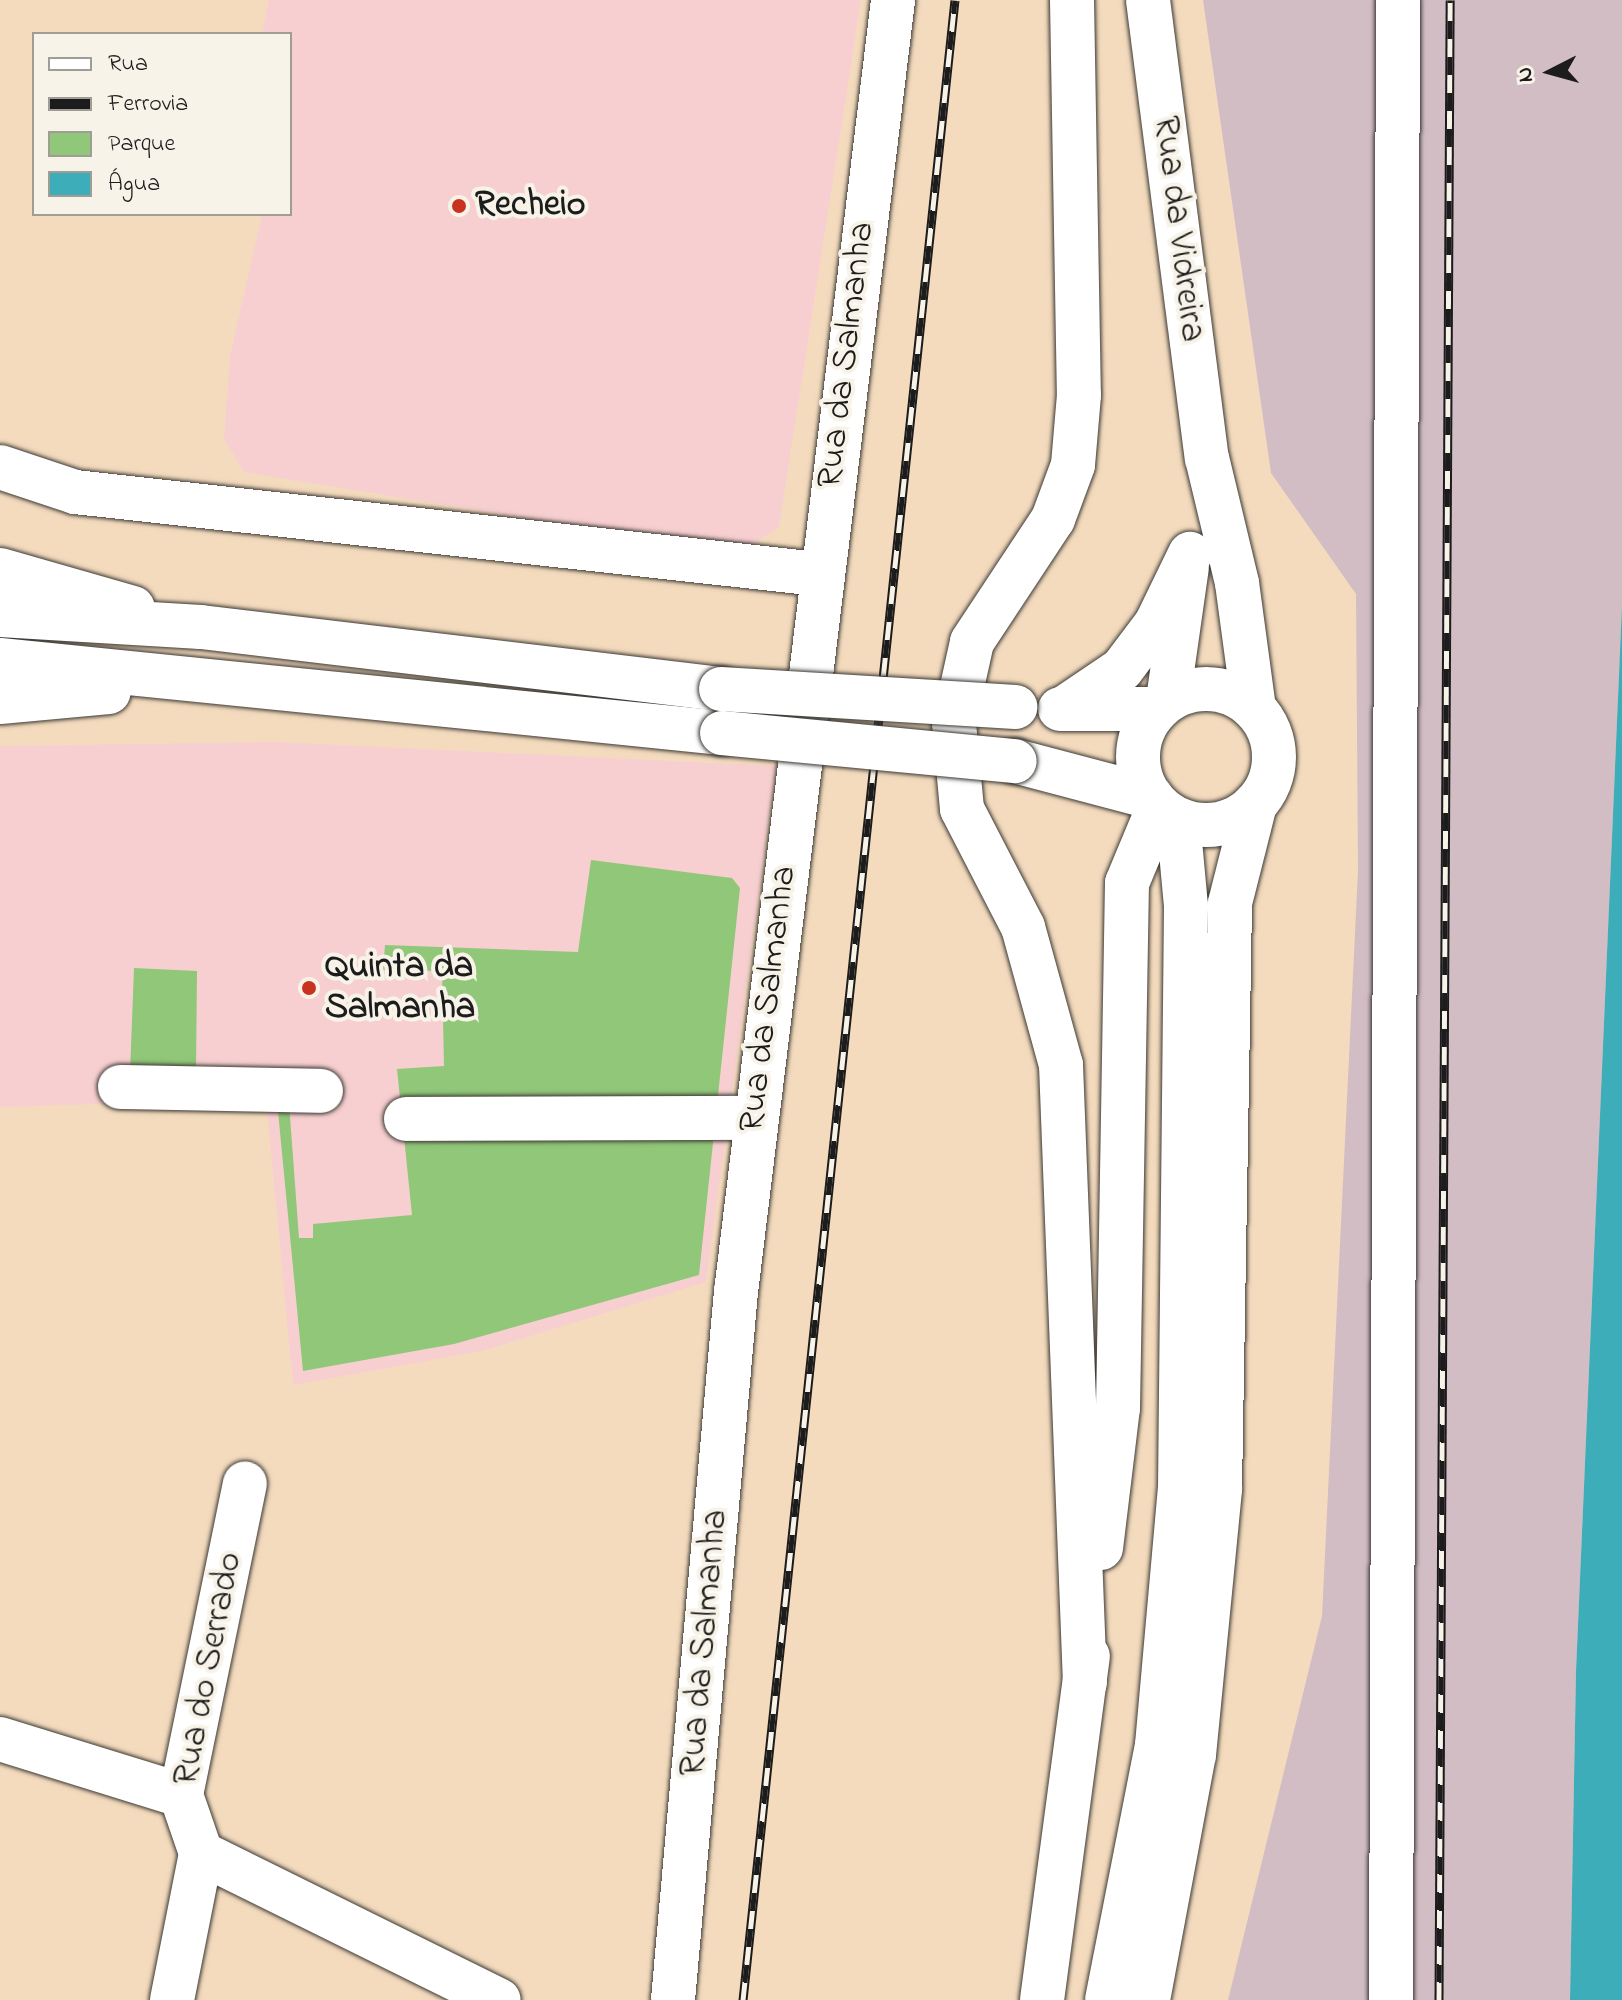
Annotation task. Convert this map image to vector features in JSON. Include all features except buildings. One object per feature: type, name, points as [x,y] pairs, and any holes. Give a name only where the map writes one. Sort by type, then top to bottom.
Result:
[{"type":"main road","name":"Rua da Salmanha","points":[[673,2000],[756,1118],[818,574],[893,0]]},
{"type":"main road","points":[[1072,0],[1079,395],[1073,465],[1053,519],[972,642],[954,723],[962,809],[1023,927],[1061,1065],[1085,1683]]},
{"type":"main road","name":"Rua da Vidreira","points":[[1148,0],[1207,458]]},
{"type":"main road","points":[[1391,2000],[1398,0]]},
{"type":"main road","points":[[1107,2000],[1157,1745],[1180,1489],[1186,906],[1163,807],[1138,761],[1163,704],[1207,458]]},
{"type":"main road","points":[[1148,2000],[1194,1755],[1218,1505],[1230,903],[1255,804],[1273,767],[1266,726],[1254,708],[1237,583],[1207,458]]},
{"type":"main road","points":[[0,467],[75,492],[818,574]]},
{"type":"main road","points":[[1063,709],[1122,669],[1156,624],[1190,554]]},
{"type":"main road","points":[[0,570],[201,627]]},
{"type":"main road","points":[[0,615],[201,627],[721,689],[1063,709],[1163,704],[1212,689],[1254,708]]},
{"type":"main road","points":[[0,660],[1015,761],[1218,823],[1255,804]]},
{"type":"main road","points":[[0,702],[71,693],[284,690]]},
{"type":"main road","points":[[1042,2000],[1118,1408],[1127,883],[1163,807]]},
{"type":"main road","points":[[120,1087],[321,1091]]},
{"type":"main road","points":[[406,1119],[756,1118]]},
{"type":"main road","name":"Rua do Serrado","points":[[201,1853],[181,1795],[245,1483]]},
{"type":"main road","points":[[0,1739],[181,1795]]},
{"type":"main road","points":[[172,2000],[201,1853],[499,2000]]},
{"type":"shaded area","points":[[269,0],[861,0],[779,527],[740,553],[244,472],[224,439],[230,356],[262,216],[292,216],[292,32],[262,32]]},
{"type":"shaded area","points":[[1203,0],[1622,0],[1622,605],[1576,1671],[1570,2000],[1228,2000],[1322,1616],[1358,871],[1356,594],[1271,473]]},
{"type":"shaded area","points":[[279,742],[776,766],[706,1282],[482,1351],[293,1385],[266,1099],[0,1107],[0,746]]},
{"type":"green space","points":[[591,860],[732,878],[740,888],[699,1275],[454,1344],[303,1371],[277,1101],[289,1103],[299,1238],[313,1238],[313,1224],[412,1215],[397,1069],[444,1066],[442,971],[383,970],[385,945],[578,952]]},
{"type":"green space","points":[[134,968],[197,971],[196,1070],[130,1073]]},
{"type":"water","points":[[1622,605],[1622,2000],[1570,2000],[1576,1671]]},
{"type":"railway","points":[[743,2000],[955,0]]},
{"type":"railway","points":[[1439,2000],[1450,0]]},
{"type":"place","name":"Recheio","points":[[459,206]]},
{"type":"place","name":"Quinta da Salmanha","points":[[309,988]]}]
